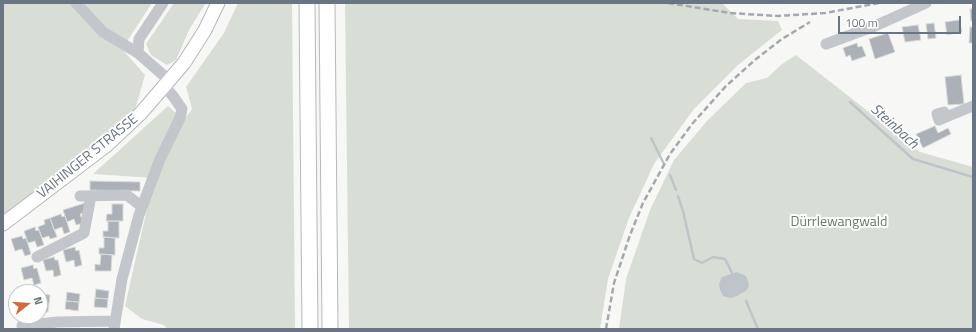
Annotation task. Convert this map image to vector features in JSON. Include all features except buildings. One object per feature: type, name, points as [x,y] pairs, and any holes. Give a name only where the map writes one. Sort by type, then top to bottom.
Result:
[{"type":"highway","points":[[307,3],[310,329]]},
{"type":"highway","points":[[327,3],[330,329]]},
{"type":"main road","name":"VAIHINGER STRASSE","points":[[3,224],[107,145],[141,113],[168,84],[192,53],[218,3]]},
{"type":"street","points":[[22,326],[115,325],[122,279],[142,206],[160,159],[180,118],[182,108],[168,84],[138,53],[103,32],[76,3]]},
{"type":"street","points":[[138,53],[139,39],[163,3]]},
{"type":"street","points":[[826,44],[875,26],[926,3]]},
{"type":"street","points":[[946,117],[973,106]]},
{"type":"street","points":[[80,196],[127,195],[142,206]]},
{"type":"street","points":[[37,257],[84,233],[86,230],[91,196]]},
{"type":"green space","points":[[3,3],[152,3],[122,49],[145,75],[135,110],[3,223]]},
{"type":"green space","points":[[174,3],[206,3],[190,28],[176,60],[167,65],[151,55],[146,44]]},
{"type":"green space","points":[[238,3],[292,3],[295,329],[167,329],[164,325],[142,319],[125,306],[154,178],[93,174],[168,106],[184,120],[192,109],[186,87],[224,33]]},
{"type":"green space","points":[[345,3],[722,3],[738,19],[778,21],[782,30],[738,65],[694,109],[654,164],[629,218],[608,279],[600,329],[349,329]]},
{"type":"green space","name":"Dürrlewangwald","points":[[796,55],[920,152],[973,167],[973,329],[619,329],[626,279],[650,210],[674,160],[707,121],[746,83],[767,78],[782,64]]},
{"type":"shaded area","points":[[737,272],[746,276],[749,285],[747,290],[730,298],[723,296],[719,284],[722,277]]},
{"type":"waterway","name":"Steinbach","points":[[850,102],[913,159],[973,177]]},
{"type":"waterway","name":"Steinbach","points":[[651,138],[664,164]]},
{"type":"waterway","name":"Steinbach","points":[[670,175],[676,190]]},
{"type":"waterway","name":"Steinbach","points":[[678,196],[694,259],[702,263],[713,257],[725,259],[733,275]]},
{"type":"waterway","name":"Steinbach","points":[[746,301],[758,329]]},
{"type":"railway","points":[[668,3],[730,13],[778,16],[825,13],[879,3]]},
{"type":"railway","points":[[606,329],[614,283],[630,235],[643,203],[670,154],[692,124],[726,86],[756,59],[782,39],[810,22]]}]
